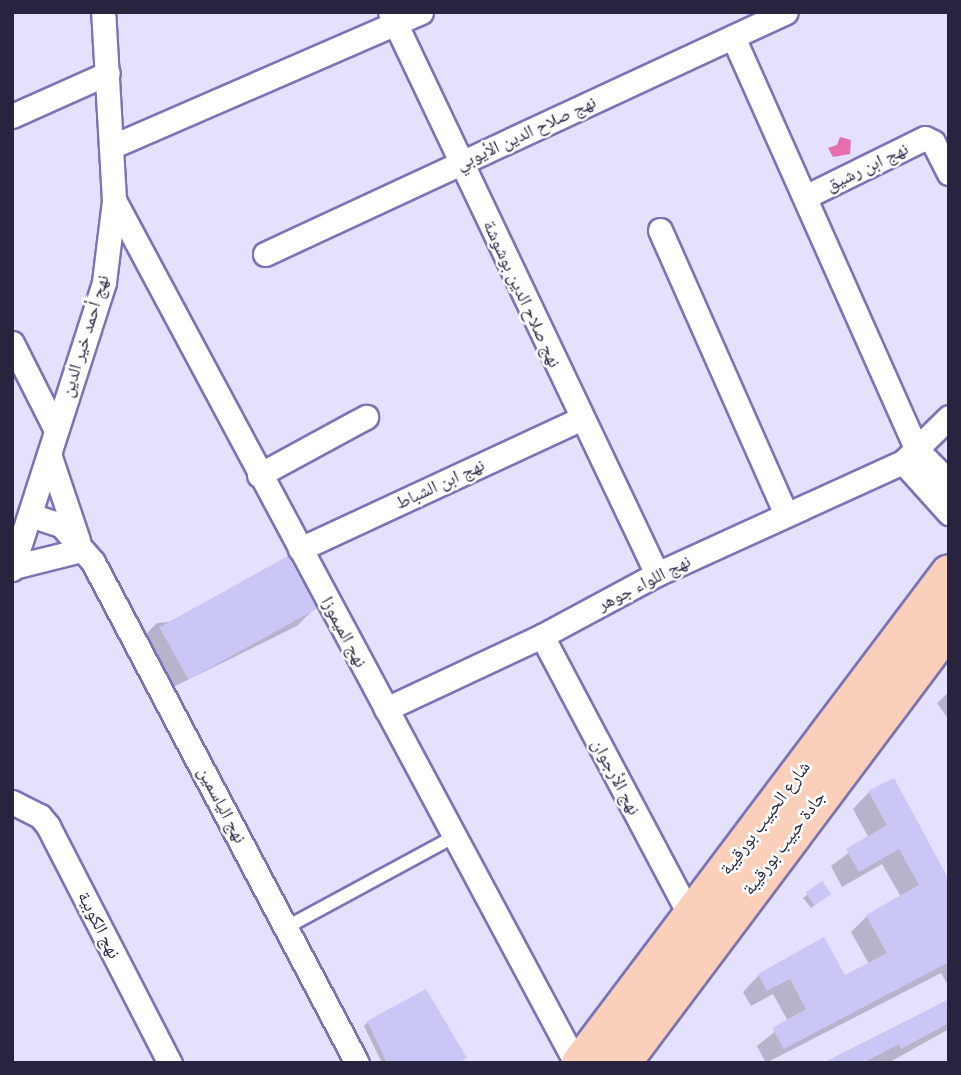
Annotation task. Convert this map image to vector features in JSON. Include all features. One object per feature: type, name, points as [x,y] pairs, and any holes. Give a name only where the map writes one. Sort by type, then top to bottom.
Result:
[{"type":"main road","name":"شارع الحبيب بورقيبة","points":[[578,1063],[949,573]]},
{"type":"main road","name":"جادة حبيب بورقيبة","points":[[621,1063],[949,625]]},
{"type":"street","name":"نهج أحمد خير الدين","points":[[14,560],[50,457],[56,430],[104,282],[114,200],[103,12]]},
{"type":"street","points":[[111,147],[393,18],[421,12]]},
{"type":"street","name":"نهج صلاح الدين الأيوبي","points":[[265,254],[786,12]]},
{"type":"street","name":"نهج صلاح الدين بوشوشة","points":[[393,18],[580,419],[657,574]]},
{"type":"street","points":[[733,37],[807,196],[910,456],[949,513]]},
{"type":"street","points":[[12,116],[108,73]]},
{"type":"street","name":"نهج ابن رشيق","points":[[807,196],[925,138],[933,142],[949,173]]},
{"type":"street","name":"نهج الميموزا","points":[[114,200],[259,475],[578,1063]]},
{"type":"street","points":[[660,230],[786,514]]},
{"type":"street","points":[[12,343],[56,430]]},
{"type":"street","points":[[259,475],[366,417]]},
{"type":"street","points":[[910,456],[949,417]]},
{"type":"street","name":"نهج ابن الشباط","points":[[300,549],[580,419]]},
{"type":"street","points":[[910,456],[949,482]]},
{"type":"street","name":"نهج اللواء جوهر","points":[[386,709],[542,636],[657,574],[910,456]]},
{"type":"street","name":"نهج الياسمين","points":[[50,457],[81,550],[97,569],[357,1063]]},
{"type":"street","points":[[28,522],[48,542],[81,550]]},
{"type":"street","points":[[14,560],[81,550]]},
{"type":"street","name":"نهج الأرجوان","points":[[542,636],[691,917]]},
{"type":"street","name":"نهج الكوبية","points":[[12,802],[40,816],[48,826],[170,1063]]},
{"type":"lane","points":[[287,927],[454,836]]},
{"type":"shaded area","points":[[840,137],[851,140],[850,154],[833,157],[828,148],[837,145]]},
{"type":"building","points":[[288,556],[317,608],[189,680],[159,627]]},
{"type":"building","points":[[894,778],[949,880],[949,962],[784,1049],[772,1028],[806,1009],[790,979],[767,991],[758,974],[824,937],[845,975],[887,953],[866,915],[919,885],[899,849],[859,872],[846,849],[887,825],[868,791]]},
{"type":"building","points":[[822,881],[831,894],[815,906],[806,892]]},
{"type":"building","points":[[426,989],[467,1058],[458,1063],[387,1063],[367,1021]]},
{"type":"building","points":[[949,999],[949,1023],[901,1049],[899,1044],[863,1063],[823,1063]]}]
